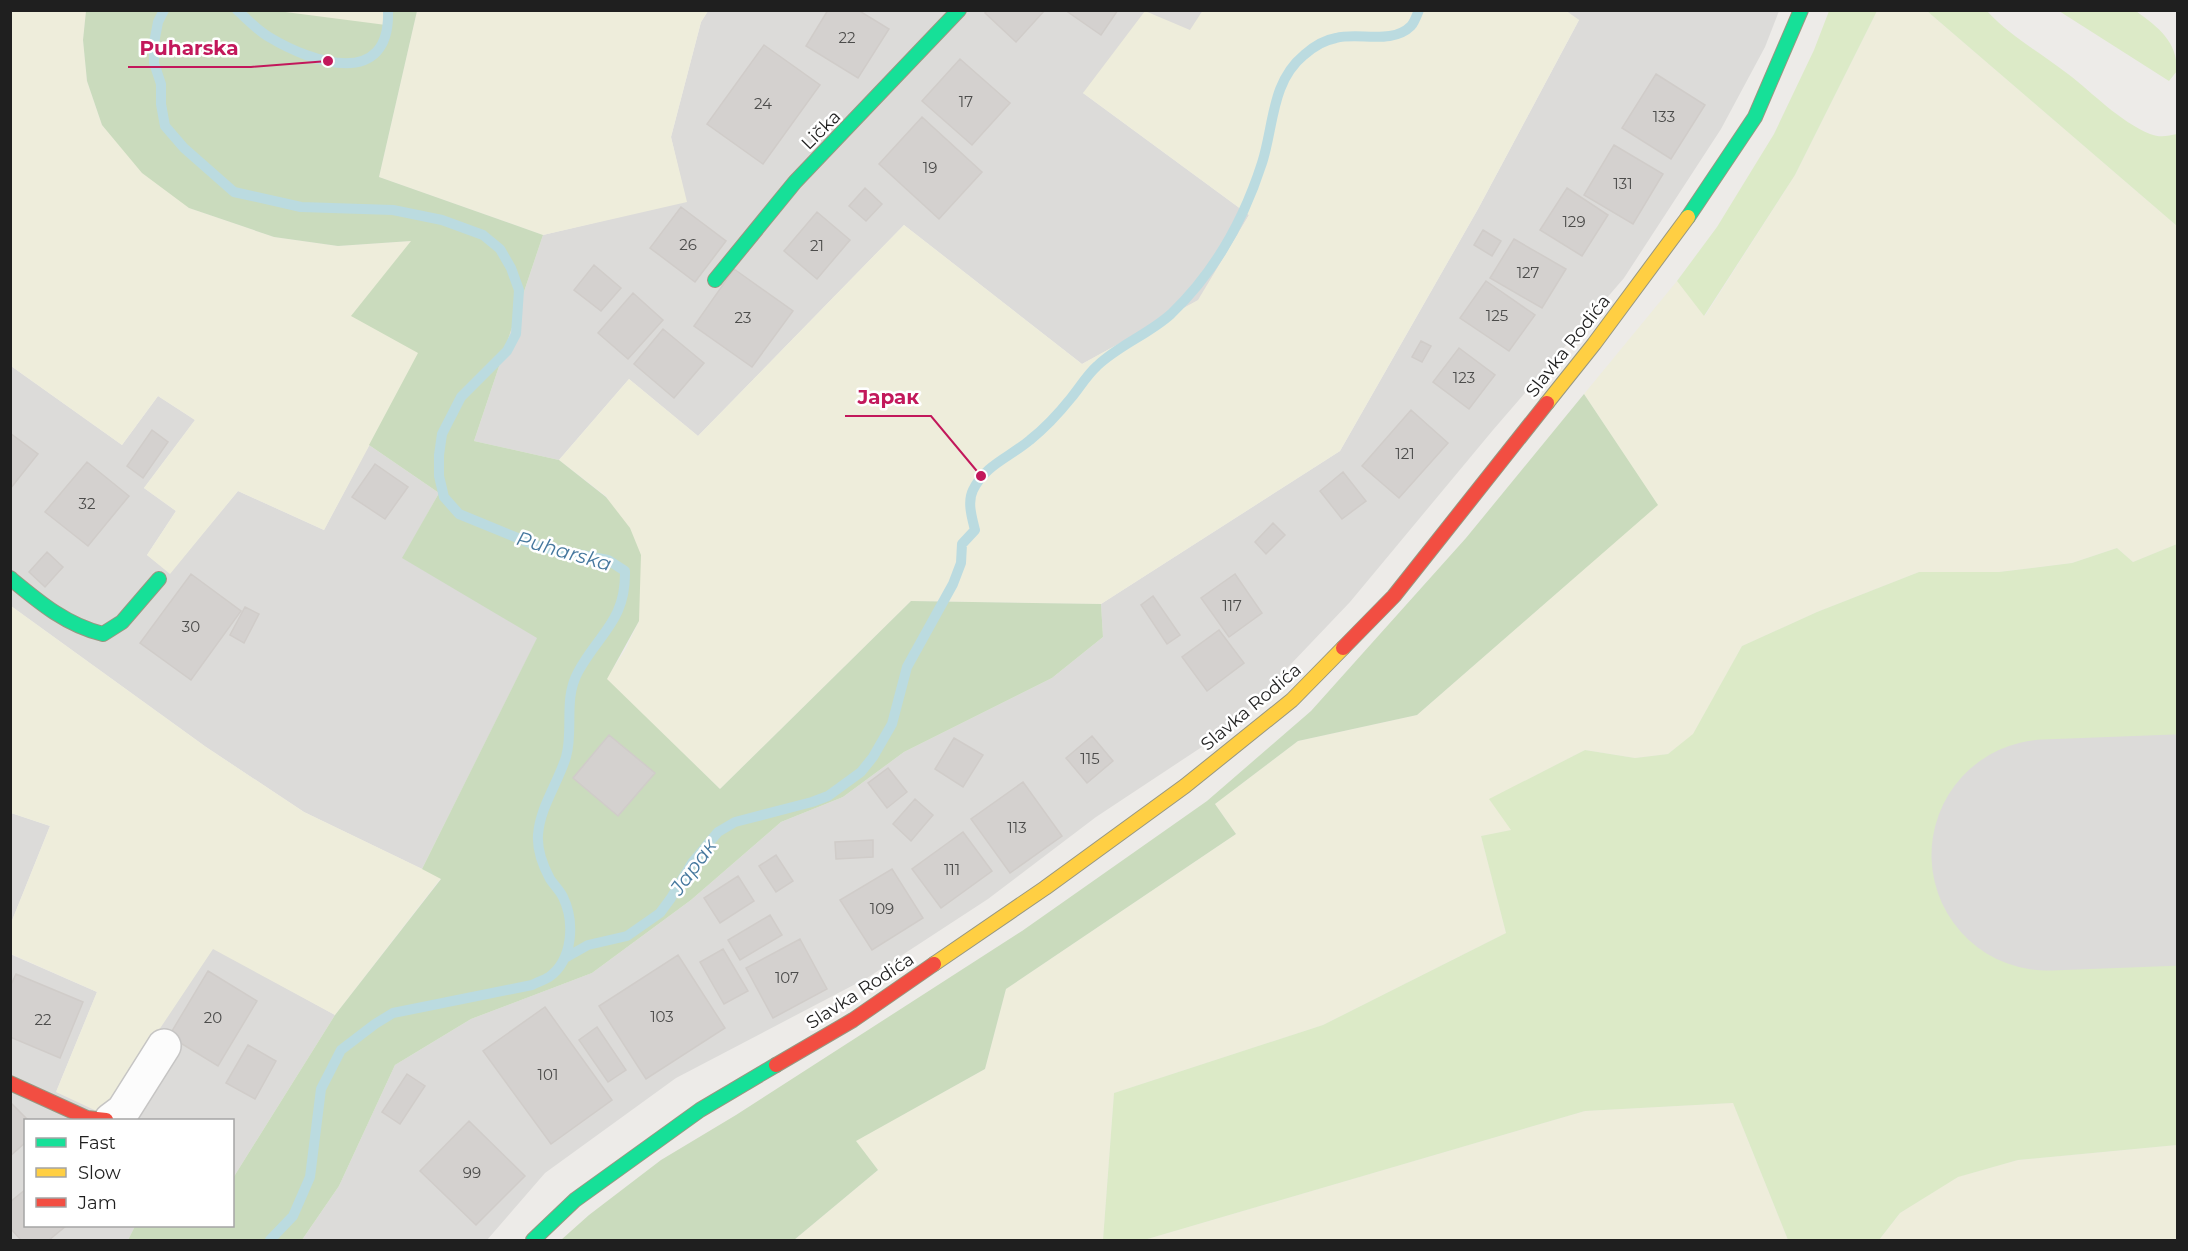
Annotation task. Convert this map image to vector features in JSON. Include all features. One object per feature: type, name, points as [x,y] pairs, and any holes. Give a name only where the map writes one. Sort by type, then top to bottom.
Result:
[{"type":"main road","name":"Lička","points":[[716,280],[795,182],[959,10]]},
{"type":"main road","name":"Slavka Rodića","points":[[533,1240],[575,1200],[700,1110],[853,1020],[1045,888],[1185,786],[1292,700],[1394,596],[1594,344],[1675,235],[1755,117],[1801,10]]},
{"type":"main road","points":[[10,578],[63,620],[86,631],[103,634],[122,622],[159,579]]},
{"type":"main road","points":[[10,1083],[87,1118],[96,1119]]},
{"type":"street","points":[[112,1119],[123,1111],[164,1047]]},
{"type":"shaded area","points":[[708,11],[1203,11],[1191,30],[1083,93],[1249,215],[1199,300],[1082,364],[904,225],[698,436],[629,379],[559,460],[474,441],[543,235],[686,201],[671,137],[701,22]]},
{"type":"shaded area","points":[[1565,11],[1779,11],[1765,47],[1721,129],[1624,278],[1493,430],[1350,602],[1229,729],[1096,817],[988,899],[867,978],[676,1078],[545,1173],[487,1240],[302,1240],[339,1186],[395,1065],[471,1019],[592,973],[691,900],[781,822],[843,797],[904,752],[1052,678],[1103,637],[1101,604],[1340,451],[1478,209],[1579,20]]},
{"type":"shaded area","points":[[11,366],[122,445],[158,396],[195,420],[144,488],[176,511],[147,555],[170,573],[238,491],[324,530],[369,445],[439,493],[403,558],[538,637],[422,869],[304,812],[206,747],[11,606]]},
{"type":"shaded area","points":[[11,813],[50,826],[11,923]]},
{"type":"shaded area","points":[[213,948],[335,1015],[234,1176],[234,1119],[24,1119],[24,1227],[134,1227],[128,1240],[11,1240],[10,954],[97,992],[56,1092]]},
{"type":"green space","points":[[270,10],[386,25],[387,11],[417,11],[379,177],[543,235],[474,441],[559,460],[606,497],[630,528],[641,555],[639,621],[607,679],[720,789],[911,601],[1101,604],[1103,637],[1052,678],[904,752],[843,797],[781,822],[691,900],[592,973],[471,1019],[395,1065],[339,1186],[302,1240],[128,1240],[134,1227],[234,1227],[234,1176],[335,1015],[441,879],[422,869],[537,638],[402,558],[439,493],[369,445],[418,353],[351,316],[411,241],[338,246],[274,237],[189,208],[142,173],[102,125],[87,81],[83,40],[86,11]]},
{"type":"green space","points":[[1203,10],[1565,10],[1579,20],[1478,209],[1340,451],[1101,604],[911,601],[720,789],[606,679],[625,650],[639,621],[607,497],[559,460],[629,379],[698,436],[904,225],[1082,364],[1198,300],[1249,215],[1083,93],[1145,11],[1190,30]]},
{"type":"green space","points":[[11,11],[86,11],[83,40],[87,81],[102,125],[189,208],[274,237],[338,246],[411,241],[419,353],[324,530],[238,491],[170,574],[147,555],[176,511],[144,488],[195,420],[158,396],[122,445],[11,366]]},
{"type":"green space","points":[[270,11],[387,11],[386,26]]},
{"type":"green space","points":[[417,11],[708,11],[701,22],[671,137],[687,202],[543,235],[379,177]]},
{"type":"green space","points":[[1829,11],[1877,11],[1795,175],[1704,316],[1677,281],[1717,227],[1774,134],[1814,50]]},
{"type":"green space","points":[[1877,11],[1927,11],[2177,226],[2177,544],[2133,562],[2117,548],[2072,563],[1999,572],[1919,572],[1817,612],[1742,646],[1693,735],[1668,754],[1635,758],[1585,750],[1490,799],[1512,830],[1481,836],[1506,933],[1323,1025],[1114,1093],[1103,1240],[794,1240],[878,1170],[855,1141],[985,1069],[1006,989],[1236,834],[1215,804],[1298,741],[1417,715],[1657,505],[1584,394],[1677,281],[1705,316],[1795,175]]},
{"type":"green space","points":[[1927,11],[1987,11],[2128,122],[2154,135],[2177,134],[2177,226]]},
{"type":"green space","points":[[2059,11],[2136,11],[2152,23],[2170,43],[2174,51],[2177,71],[2169,81]]},
{"type":"green space","points":[[1584,394],[1658,505],[1417,715],[1298,741],[1215,804],[1236,834],[1006,989],[985,1069],[856,1141],[878,1170],[794,1240],[561,1240],[589,1215],[661,1160],[736,1115],[1022,931],[1207,801],[1311,711],[1466,538]]},
{"type":"green space","points":[[2177,544],[2177,1145],[2018,1160],[1958,1177],[1900,1213],[1879,1240],[1788,1240],[1733,1103],[1585,1111],[1144,1240],[1103,1240],[1114,1093],[1323,1025],[1506,933],[1481,836],[1511,830],[1489,799],[1585,750],[1635,758],[1668,754],[1693,734],[1742,646],[1817,612],[1919,572],[1999,572],[2072,563],[2117,548],[2133,562]]},
{"type":"green space","points":[[11,606],[206,747],[304,812],[441,878],[335,1015],[213,949],[103,1114],[56,1092],[97,992],[11,954],[11,923],[50,826],[11,813]]},
{"type":"green space","points":[[1733,1103],[1788,1240],[1144,1240],[1585,1111]]},
{"type":"green space","points":[[2177,1145],[2177,1240],[1879,1240],[1900,1213],[1957,1177],[2018,1160]]},
{"type":"building","points":[[828,10],[858,10],[889,29],[858,78],[806,46]]},
{"type":"building","points":[[988,10],[1045,10],[1016,42],[985,13]]},
{"type":"building","points":[[1065,10],[1118,10],[1101,35]]},
{"type":"building","points":[[764,45],[820,85],[763,164],[707,124]]},
{"type":"building","points":[[960,59],[1010,103],[972,145],[922,101]]},
{"type":"building","points":[[1656,74],[1705,105],[1671,159],[1622,128]]},
{"type":"building","points":[[922,117],[982,172],[939,219],[879,164]]},
{"type":"building","points":[[1614,145],[1663,174],[1633,224],[1584,195]]},
{"type":"building","points":[[865,188],[882,204],[866,221],[849,206]]},
{"type":"building","points":[[1567,188],[1608,215],[1582,256],[1540,230]]},
{"type":"building","points":[[681,207],[726,241],[695,282],[650,248]]},
{"type":"building","points":[[817,212],[850,240],[817,279],[784,251]]},
{"type":"building","points":[[1483,230],[1501,241],[1492,256],[1474,245]]},
{"type":"building","points":[[1514,239],[1566,269],[1542,308],[1490,278]]},
{"type":"building","points":[[594,265],[621,288],[601,311],[574,290]]},
{"type":"building","points":[[734,269],[793,311],[752,367],[694,326]]},
{"type":"building","points":[[1486,281],[1535,315],[1509,351],[1460,318]]},
{"type":"building","points":[[633,293],[663,320],[628,359],[598,333]]},
{"type":"building","points":[[663,329],[704,363],[674,398],[634,364]]},
{"type":"building","points":[[1421,341],[1431,346],[1422,362],[1412,357]]},
{"type":"building","points":[[1459,348],[1495,375],[1469,409],[1433,382]]},
{"type":"building","points":[[1411,410],[1448,443],[1399,498],[1362,466]]},
{"type":"building","points":[[152,430],[168,442],[143,478],[127,466]]},
{"type":"building","points":[[10,433],[38,454],[10,489]]},
{"type":"building","points":[[87,462],[129,496],[88,546],[45,512]]},
{"type":"building","points":[[375,464],[408,487],[385,519],[352,497]]},
{"type":"building","points":[[1343,472],[1366,501],[1342,519],[1320,491]]},
{"type":"building","points":[[1273,523],[1285,535],[1266,554],[1255,542]]},
{"type":"building","points":[[47,552],[63,567],[45,587],[29,572]]},
{"type":"building","points":[[191,574],[241,611],[191,680],[140,643]]},
{"type":"building","points":[[1235,574],[1262,613],[1229,637],[1201,598]]},
{"type":"building","points":[[1153,596],[1180,635],[1167,644],[1141,605]]},
{"type":"building","points":[[245,607],[259,614],[244,643],[230,635]]},
{"type":"building","points":[[1219,630],[1244,663],[1207,691],[1182,657]]},
{"type":"building","points":[[609,735],[655,773],[618,816],[573,778]]},
{"type":"building","points":[[1092,736],[1113,761],[1087,783],[1066,758]]},
{"type":"building","points":[[954,738],[983,755],[963,787],[935,769]]},
{"type":"building","points":[[888,768],[907,792],[887,808],[868,783]]},
{"type":"building","points":[[1023,782],[1062,836],[1010,873],[971,819]]},
{"type":"building","points":[[915,799],[933,815],[911,841],[893,824]]},
{"type":"building","points":[[963,832],[992,871],[941,908],[912,869]]},
{"type":"building","points":[[873,840],[873,857],[836,859],[835,842]]},
{"type":"building","points":[[776,855],[793,881],[776,892],[759,866]]},
{"type":"building","points":[[892,869],[923,918],[872,950],[840,900]]},
{"type":"building","points":[[738,876],[754,901],[720,923],[704,898]]},
{"type":"building","points":[[770,915],[782,935],[740,960],[728,940]]},
{"type":"building","points":[[800,939],[827,989],[773,1018],[746,968]]},
{"type":"building","points":[[723,949],[748,991],[724,1004],[700,962]]},
{"type":"building","points":[[678,955],[725,1028],[646,1079],[599,1006]]},
{"type":"building","points":[[208,971],[257,1001],[218,1066],[169,1036]]},
{"type":"building","points":[[16,974],[83,1002],[60,1058],[10,1037],[10,987]]},
{"type":"building","points":[[545,1007],[612,1100],[551,1144],[483,1051]]},
{"type":"building","points":[[597,1027],[626,1070],[608,1082],[579,1040]]},
{"type":"building","points":[[248,1045],[276,1061],[255,1099],[226,1083]]},
{"type":"building","points":[[407,1074],[425,1086],[400,1124],[382,1112]]},
{"type":"building","points":[[10,1102],[27,1119],[24,1119],[24,1144],[10,1156]]},
{"type":"building","points":[[469,1121],[525,1176],[476,1225],[420,1171]]},
{"type":"building","points":[[24,1191],[24,1227],[65,1227],[49,1240],[21,1240],[10,1228],[10,1202]]},
{"type":"waterway","name":"Puharska","points":[[164,10],[158,22],[154,43],[154,63],[161,84],[161,104],[165,126],[184,148],[234,192],[301,207],[393,210],[442,220],[483,235],[500,249],[511,268],[519,290],[516,334],[507,351],[461,397],[442,434],[439,476],[444,497],[459,514],[520,539],[540,547],[608,560],[625,571],[624,588],[616,615],[586,659],[574,683],[571,693],[566,757],[539,825],[538,846],[541,857],[550,879],[563,897],[569,918],[570,940],[563,961],[549,977],[532,985],[393,1013],[341,1050],[321,1089],[310,1177],[293,1216],[270,1240]]},
{"type":"waterway","name":"Puharska","points":[[237,10],[260,31],[287,47],[326,61],[346,63],[363,61],[377,52],[386,35],[388,10]]},
{"type":"waterway","name":"Јарак","points":[[565,958],[588,945],[627,936],[660,913],[692,863],[718,832],[735,822],[828,796],[861,772],[873,757],[892,724],[907,667],[953,584],[961,563],[962,544],[975,530],[970,500],[978,481],[991,468],[1036,435],[1066,404],[1097,366],[1171,314],[1201,281],[1237,225],[1255,184],[1266,149],[1279,91],[1293,66],[1311,49],[1332,39],[1385,37],[1403,32],[1412,25],[1419,10]]},
{"type":"runway","points":[[2047,855],[2178,850]]},
{"type":"traffic: fast","points":[[715,280],[795,182],[959,10]]},
{"type":"traffic: fast","points":[[1688,217],[1755,117],[1801,10]]},
{"type":"traffic: fast","points":[[10,578],[65,619],[103,634],[122,622],[159,579]]},
{"type":"traffic: fast","points":[[533,1240],[575,1200],[700,1110],[776,1065]]},
{"type":"traffic: slow","points":[[1547,403],[1594,344],[1688,217]]},
{"type":"traffic: slow","points":[[934,964],[1045,888],[1185,786],[1292,700],[1343,648]]},
{"type":"traffic: jam","points":[[1343,648],[1394,596],[1547,403]]},
{"type":"traffic: jam","points":[[776,1065],[853,1020],[934,964]]},
{"type":"traffic: jam","points":[[10,1083],[87,1118],[96,1119]]},
{"type":"place","name":"Puharska","points":[[328,61]]},
{"type":"place","name":"Јарак","points":[[981,476]]}]
